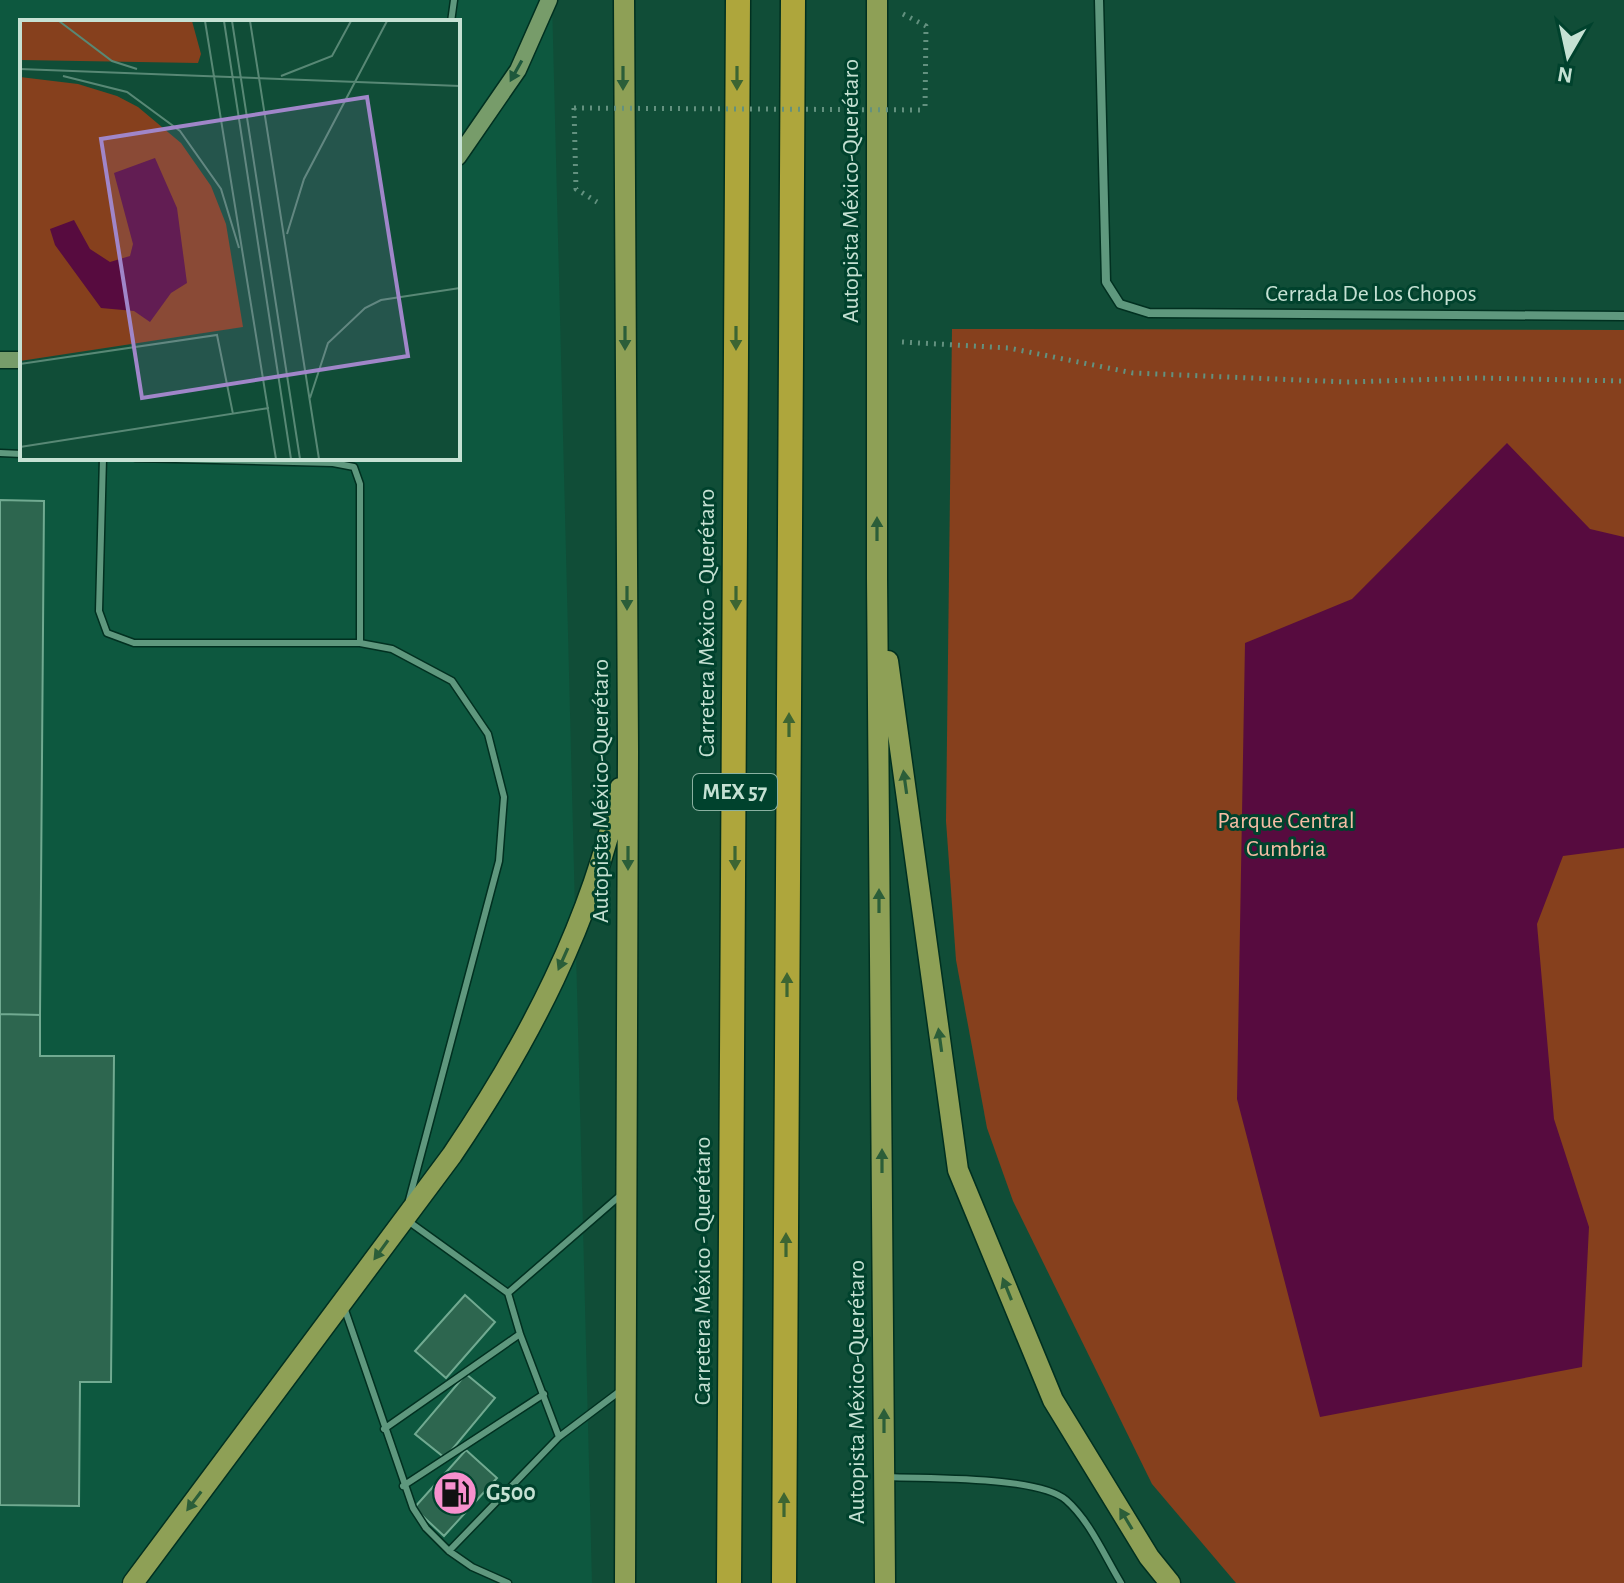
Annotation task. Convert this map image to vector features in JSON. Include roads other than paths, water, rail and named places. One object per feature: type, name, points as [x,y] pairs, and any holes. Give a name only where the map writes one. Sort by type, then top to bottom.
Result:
[{"type":"highway","name":"Carretera México - Querétaro","points":[[729,1583],[738,0]]},
{"type":"highway","name":"MEX 57","points":[[784,1583],[793,0]]},
{"type":"main road","name":"Autopista México-Querétaro","points":[[624,0],[628,751],[625,1583]]},
{"type":"main road","name":"Autopista México-Querétaro","points":[[877,0],[877,579],[885,1583]]},
{"type":"main road","points":[[877,579],[958,1170],[1053,1400],[1149,1557],[1170,1583]]},
{"type":"main road","points":[[133,1583],[485,1107],[567,952],[589,895],[618,800],[628,751]]},
{"type":"street","points":[[460,154],[518,70],[549,0]]},
{"type":"street","name":"Cerrada De Los Chopos","points":[[1099,0],[1106,282],[1120,304],[1149,313],[1624,316]]},
{"type":"lane","points":[[451,20],[454,0]]},
{"type":"lane","points":[[0,453],[20,454]]},
{"type":"lane","points":[[103,460],[99,611],[107,633],[134,643],[360,643],[392,649],[452,681],[488,734],[504,797],[499,861],[404,1218],[508,1293],[559,1437]]},
{"type":"lane","points":[[214,460],[333,463],[354,467],[360,484],[360,643]]},
{"type":"lane","points":[[508,1293],[625,1192]]},
{"type":"lane","points":[[342,1302],[413,1508],[426,1528],[449,1551],[472,1567],[508,1583]]},
{"type":"lane","points":[[384,1429],[520,1334]]},
{"type":"lane","points":[[449,1551],[559,1437],[624,1388]]},
{"type":"lane","points":[[403,1486],[544,1394]]},
{"type":"lane","points":[[884,1476],[1036,1486],[1065,1499],[1086,1524],[1121,1583]]},
{"type":"place","name":"G500","points":[[455,1493]]},
{"type":"park label","name":"Parque Central Cumbria","points":[[1286,835]]}]
